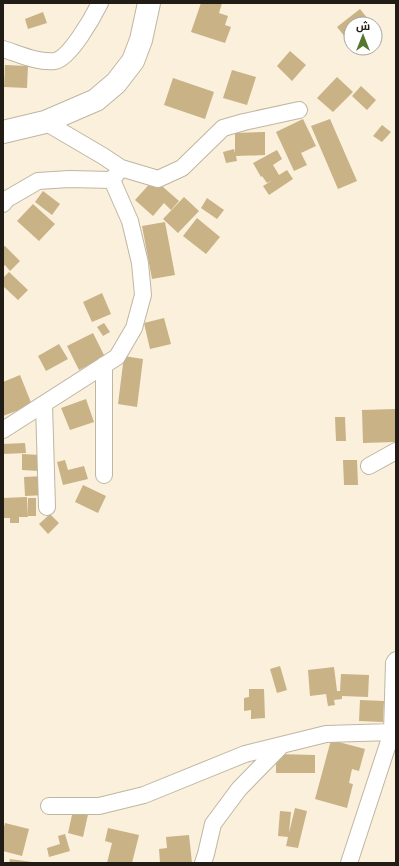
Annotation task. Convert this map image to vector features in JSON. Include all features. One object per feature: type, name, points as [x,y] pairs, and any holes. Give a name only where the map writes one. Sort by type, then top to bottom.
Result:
[{"type":"main road","points":[[3,132],[45,122],[96,100],[116,83],[133,61],[141,40],[149,3]]},
{"type":"street","points":[[3,49],[38,60],[55,60],[67,54],[92,18],[100,3]]},
{"type":"street","points":[[3,204],[7,199],[38,182],[116,174],[158,179],[182,168],[223,128],[299,110]]},
{"type":"street","points":[[3,430],[117,357],[134,328],[143,295],[140,263],[116,174],[45,122]]},
{"type":"street","points":[[104,365],[104,475]]},
{"type":"street","points":[[44,404],[47,507]]},
{"type":"street","points":[[369,466],[396,451]]},
{"type":"street","points":[[350,863],[394,733],[394,663],[396,660]]},
{"type":"street","points":[[49,806],[99,806],[136,797],[245,754],[326,734],[394,733]]},
{"type":"street","points":[[203,863],[213,824],[239,789],[282,745]]},
{"type":"building","points":[[201,3],[222,3],[219,13],[228,16],[225,25],[231,27],[225,43],[191,32]]},
{"type":"building","points":[[360,9],[366,16],[351,16]]},
{"type":"building","points":[[43,12],[47,23],[28,29],[25,19]]},
{"type":"building","points":[[343,22],[343,34],[337,27]]},
{"type":"building","points":[[290,51],[306,65],[292,81],[277,66]]},
{"type":"building","points":[[5,65],[28,66],[27,88],[4,87]]},
{"type":"building","points":[[232,70],[256,77],[247,105],[223,98]]},
{"type":"building","points":[[337,77],[353,92],[333,112],[317,98]]},
{"type":"building","points":[[173,78],[214,92],[205,119],[164,105]]},
{"type":"building","points":[[361,86],[376,100],[367,110],[352,96]]},
{"type":"building","points":[[303,119],[316,146],[301,153],[307,165],[294,171],[276,132]]},
{"type":"building","points":[[330,119],[357,181],[338,189],[311,126]]},
{"type":"building","points":[[382,125],[391,132],[382,142],[373,136]]},
{"type":"building","points":[[265,132],[265,155],[236,156],[237,161],[226,163],[223,152],[234,149],[235,153],[235,133]]},
{"type":"building","points":[[277,150],[282,159],[273,165],[279,175],[287,170],[293,179],[269,195],[263,186],[273,180],[267,183],[262,176],[261,177],[253,163]]},
{"type":"building","points":[[154,179],[179,201],[171,210],[164,203],[153,216],[135,200]]},
{"type":"building","points":[[43,191],[60,204],[52,215],[35,202]]},
{"type":"building","points":[[184,197],[199,211],[178,233],[163,219]]},
{"type":"building","points":[[207,198],[224,210],[217,219],[201,208]]},
{"type":"building","points":[[33,204],[55,224],[39,241],[17,221]]},
{"type":"building","points":[[197,218],[220,237],[206,254],[183,236]]},
{"type":"building","points":[[165,222],[175,275],[152,279],[142,226]]},
{"type":"building","points":[[5,246],[20,261],[10,271],[5,265],[3,267],[3,247]]},
{"type":"building","points":[[9,272],[28,290],[18,300],[3,286],[3,278]]},
{"type":"building","points":[[102,293],[111,314],[92,322],[83,302]]},
{"type":"building","points":[[164,318],[171,344],[150,349],[144,323]]},
{"type":"building","points":[[104,323],[110,332],[103,336],[97,327]]},
{"type":"building","points":[[93,333],[105,357],[79,370],[67,346]]},
{"type":"building","points":[[59,344],[68,359],[46,371],[38,356]]},
{"type":"building","points":[[124,356],[143,359],[137,407],[118,404]]},
{"type":"building","points":[[20,375],[32,405],[3,416],[3,382]]},
{"type":"building","points":[[86,399],[94,422],[70,430],[61,408]]},
{"type":"building","points":[[395,409],[395,442],[363,443],[362,410]]},
{"type":"building","points":[[335,417],[345,417],[346,441],[336,441]]},
{"type":"building","points":[[25,443],[26,453],[3,454],[3,444]]},
{"type":"building","points":[[22,454],[40,455],[39,471],[22,470]]},
{"type":"building","points":[[65,460],[68,470],[84,466],[88,479],[63,485],[57,462]]},
{"type":"building","points":[[343,460],[357,460],[358,485],[344,485]]},
{"type":"building","points":[[45,476],[46,495],[25,496],[24,477]]},
{"type":"building","points":[[83,485],[106,496],[98,513],[75,502]]},
{"type":"building","points":[[27,497],[28,517],[19,517],[19,523],[10,523],[10,518],[3,518],[3,498]]},
{"type":"building","points":[[28,498],[36,498],[36,516],[28,516]]},
{"type":"building","points":[[50,514],[59,523],[48,534],[39,524]]},
{"type":"building","points":[[280,666],[287,690],[277,693],[270,669]]},
{"type":"building","points":[[334,667],[337,691],[340,691],[341,674],[369,675],[368,697],[342,696],[342,699],[334,700],[335,705],[328,706],[326,694],[310,696],[308,670]]},
{"type":"building","points":[[249,689],[264,689],[265,718],[251,719],[251,710],[244,711],[244,698],[249,697]]},
{"type":"building","points":[[360,700],[384,701],[383,722],[359,721]]},
{"type":"building","points":[[331,740],[365,749],[359,771],[352,769],[349,783],[353,784],[347,808],[315,799]]},
{"type":"building","points":[[276,754],[315,755],[315,773],[276,773]]},
{"type":"building","points":[[74,806],[89,810],[83,837],[68,833]]},
{"type":"building","points":[[295,808],[307,811],[298,848],[286,846],[288,837],[278,836],[280,811],[291,812],[289,833]]},
{"type":"building","points":[[5,823],[29,829],[22,856],[3,851],[3,831]]},
{"type":"building","points":[[108,828],[139,835],[132,863],[107,863],[112,843],[105,841]]},
{"type":"building","points":[[65,834],[70,851],[49,857],[47,848],[60,844],[58,836]]},
{"type":"building","points":[[189,835],[192,863],[160,863],[159,849],[167,848],[166,837]]},
{"type":"building","points":[[10,859],[32,862],[32,863],[9,863]]}]
